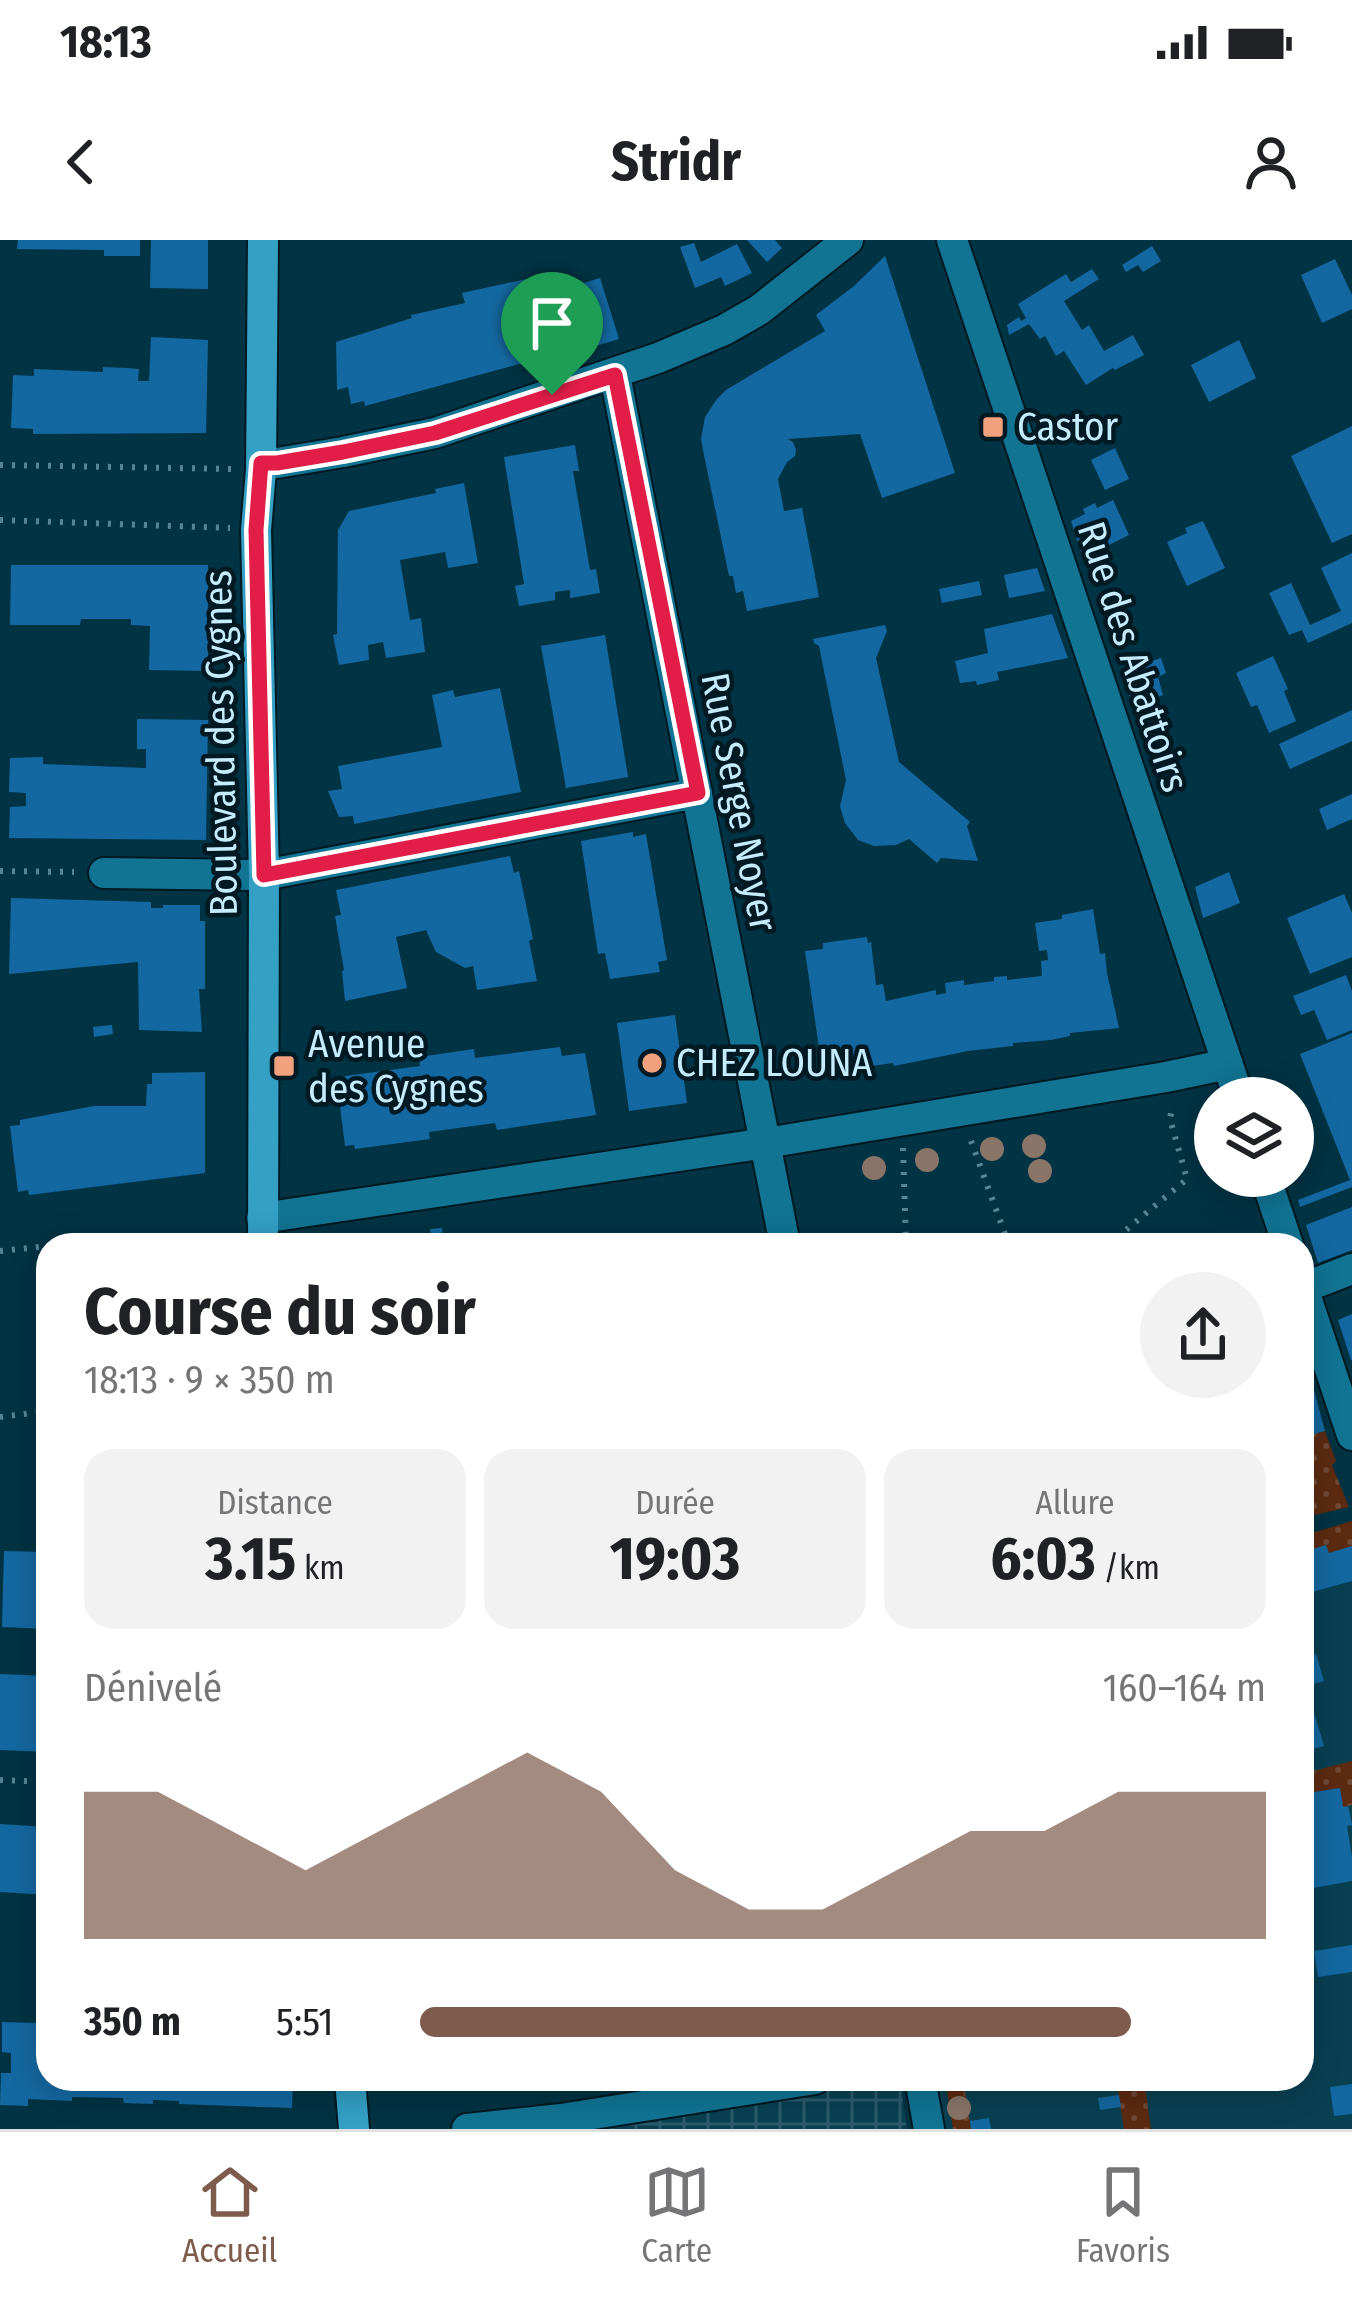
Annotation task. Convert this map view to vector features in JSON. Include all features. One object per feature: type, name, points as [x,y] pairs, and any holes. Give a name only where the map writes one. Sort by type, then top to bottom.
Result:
[{"type":"main road","name":"Boulevard des Cygnes","points":[[262,1232],[264,875],[256,530],[263,240]]},
{"type":"main road","points":[[351,2091],[354,2129]]},
{"type":"street","points":[[261,466],[435,433],[615,375],[724,330],[786,291],[848,240]]},
{"type":"street","name":"Rue des Abattoirs","points":[[952,240],[1232,1077]]},
{"type":"street","name":"Rue Serge Noyer","points":[[615,375],[782,1233]]},
{"type":"street","points":[[104,873],[264,875],[698,793]]},
{"type":"street","points":[[262,1232],[1228,1064]]},
{"type":"street","points":[[1272,1197],[1284,1233]]},
{"type":"street","points":[[1314,1283],[1352,1269]]},
{"type":"street","points":[[1314,1323],[1352,1435]]},
{"type":"street","points":[[467,2129],[562,2124],[747,2091]]},
{"type":"street","points":[[922,2091],[928,2129]]},
{"type":"path","points":[[0,465],[261,466]]},
{"type":"path","points":[[0,520],[256,530]]},
{"type":"path","points":[[0,871],[104,873]]},
{"type":"path","points":[[1122,1233],[1187,1179],[1170,1119],[1173,1101],[1166,1077]]},
{"type":"path","points":[[969,1135],[1005,1233]]},
{"type":"path","points":[[903,1148],[906,1233]]},
{"type":"path","points":[[0,1250],[36,1246]]},
{"type":"path","points":[[0,1417],[36,1412]]},
{"type":"path","points":[[0,1780],[36,1782]]},
{"type":"shaded area","points":[[1325,1431],[1349,1507],[1314,1515],[1314,1434]]},
{"type":"shaded area","points":[[1352,1521],[1352,1546],[1329,1553],[1326,1546],[1314,1549],[1314,1532]]},
{"type":"shaded area","points":[[1352,1581],[1352,2129],[942,2129],[936,2091],[1314,2091],[1314,1592]]},
{"type":"shaded area","points":[[1352,1761],[1352,1805],[1343,1807],[1340,1788],[1314,1792],[1314,1771]]},
{"type":"shaded area","points":[[815,2091],[902,2091],[907,2129],[598,2129]]},
{"type":"shaded area","points":[[947,2091],[965,2091],[971,2129],[953,2129]]},
{"type":"shaded area","points":[[1118,2091],[1146,2091],[1151,2129],[1124,2129]]},
{"type":"building","points":[[18,240],[140,240],[140,256],[104,256],[104,250],[17,249]]},
{"type":"building","points":[[151,240],[208,240],[208,289],[150,288]]},
{"type":"building","points":[[747,240],[775,240],[782,248],[767,262]]},
{"type":"building","points":[[694,243],[701,262],[737,244],[752,273],[725,286],[721,277],[695,288],[680,247]]},
{"type":"building","points":[[1152,246],[1161,261],[1143,272],[1138,265],[1126,272],[1122,265]]},
{"type":"building","points":[[885,256],[955,473],[882,498],[860,434],[788,439],[796,450],[778,479],[784,511],[802,508],[819,597],[747,611],[743,591],[736,593],[733,576],[729,576],[701,439],[705,417],[726,390],[825,331],[816,315]]},
{"type":"building","points":[[1335,259],[1352,295],[1352,309],[1322,323],[1301,275]]},
{"type":"building","points":[[1092,269],[1099,279],[1064,301],[1082,330],[1089,325],[1104,351],[1133,335],[1144,355],[1086,385],[1064,351],[1056,356],[1045,336],[1040,339],[1029,324],[1009,335],[1007,325],[1026,318],[1018,304],[1066,274],[1071,282]]},
{"type":"building","points":[[536,277],[550,320],[566,317],[572,344],[521,357],[523,363],[365,406],[364,401],[351,404],[348,387],[337,390],[336,342],[411,315],[465,303],[462,293]]},
{"type":"building","points":[[600,278],[619,339],[582,350],[570,316],[581,312],[574,286]]},
{"type":"building","points":[[151,337],[208,340],[206,433],[33,434],[33,429],[11,428],[13,375],[34,376],[34,369],[103,372],[103,367],[127,368],[139,369],[138,381],[149,381]]},
{"type":"building","points":[[1239,340],[1256,378],[1209,402],[1191,365]]},
{"type":"building","points":[[1352,426],[1352,534],[1332,543],[1291,456]]},
{"type":"building","points":[[575,445],[579,471],[573,471],[590,570],[596,569],[600,593],[570,598],[570,590],[555,592],[555,600],[519,606],[515,586],[524,584],[504,457]]},
{"type":"building","points":[[1115,448],[1129,479],[1105,490],[1091,460]]},
{"type":"building","points":[[464,483],[478,563],[448,568],[445,552],[400,560],[410,620],[421,618],[425,652],[386,658],[383,642],[368,645],[369,660],[339,665],[333,635],[337,634],[338,530],[349,511]]},
{"type":"building","points":[[1113,500],[1129,535],[1083,558],[1071,521],[1095,503],[1097,508]]},
{"type":"building","points":[[1203,521],[1225,568],[1187,586],[1167,542]]},
{"type":"building","points":[[1352,553],[1352,623],[1308,643],[1302,630],[1289,635],[1269,593],[1291,583],[1310,625],[1341,611],[1321,568]]},
{"type":"building","points":[[11,565],[208,565],[208,671],[149,670],[150,626],[131,625],[131,619],[10,625]]},
{"type":"building","points":[[1037,568],[1045,591],[1009,598],[1004,575]]},
{"type":"building","points":[[979,581],[982,595],[942,603],[939,589]]},
{"type":"building","points":[[1052,614],[1068,658],[997,672],[999,680],[960,683],[955,661],[988,653],[984,629]]},
{"type":"building","points":[[885,625],[876,658],[899,762],[970,822],[967,826],[978,861],[941,858],[937,863],[909,839],[874,846],[858,840],[845,823],[840,806],[846,780],[819,646],[813,639]]},
{"type":"building","points":[[605,635],[628,777],[566,788],[541,646]]},
{"type":"building","points":[[1273,656],[1296,721],[1269,733],[1236,673]]},
{"type":"building","points":[[1161,658],[1166,673],[1158,677],[1163,695],[1134,708],[1121,671]]},
{"type":"building","points":[[500,688],[521,792],[354,824],[353,816],[339,817],[328,791],[342,789],[338,766],[442,747],[432,695],[453,690],[455,697]]},
{"type":"building","points":[[1352,710],[1352,741],[1290,769],[1279,744]]},
{"type":"building","points":[[137,719],[208,720],[206,840],[9,838],[10,807],[26,806],[26,793],[9,792],[10,758],[146,768],[146,749],[137,749]]},
{"type":"building","points":[[1352,794],[1352,819],[1327,830],[1319,809]]},
{"type":"building","points":[[633,832],[633,837],[646,834],[667,960],[658,962],[660,972],[610,979],[605,953],[598,954],[581,841]]},
{"type":"building","points":[[510,856],[514,873],[519,871],[537,981],[477,990],[473,966],[465,968],[436,952],[426,930],[396,937],[407,988],[345,1001],[336,890]]},
{"type":"building","points":[[1229,872],[1240,903],[1203,918],[1195,887]]},
{"type":"building","points":[[1344,894],[1352,913],[1352,957],[1310,974],[1287,918]]},
{"type":"building","points":[[11,898],[151,902],[151,908],[200,905],[200,921],[205,921],[205,989],[199,989],[202,1032],[139,1030],[138,962],[9,974]]},
{"type":"building","points":[[1093,909],[1119,1028],[823,1076],[805,951],[823,949],[823,943],[867,937],[876,985],[883,984],[886,1001],[936,990],[936,995],[946,993],[945,983],[1042,976],[1041,961],[1048,960],[1047,950],[1039,951],[1035,923]]},
{"type":"building","points":[[1346,975],[1352,991],[1352,1030],[1327,1040],[1314,1010],[1301,1015],[1293,996]]},
{"type":"building","name":"CHEZ LOUNA","points":[[675,1015],[687,1103],[629,1111],[617,1023]]},
{"type":"building","points":[[112,1025],[113,1034],[94,1037],[93,1027]]},
{"type":"building","points":[[1352,1033],[1352,1187],[1300,1207],[1298,1200],[1350,1180],[1314,1089],[1314,1077],[1309,1077],[1300,1054]]},
{"type":"building","points":[[560,1047],[562,1056],[585,1053],[596,1115],[497,1130],[495,1123],[429,1132],[430,1139],[355,1149],[345,1146],[337,1082],[345,1081],[345,1076],[420,1066],[419,1057],[474,1049],[475,1058]]},
{"type":"building","points":[[205,1072],[205,1173],[29,1195],[28,1190],[18,1192],[10,1126],[94,1106],[146,1106],[152,1073]]},
{"type":"building","points":[[1352,1207],[1352,1250],[1318,1263],[1314,1233],[1309,1233],[1306,1225]]},
{"type":"building","points":[[1352,1314],[1352,1360],[1351,1360],[1338,1320]]},
{"type":"building","points":[[1314,1390],[1325,1431],[1314,1434]]},
{"type":"building","points":[[1326,1545],[1329,1553],[1352,1546],[1352,1581],[1314,1592],[1314,1548]]},
{"type":"building","points":[[4,1551],[36,1552],[36,1628],[2,1627]]},
{"type":"building","points":[[1314,1655],[1324,1681],[1314,1684]]},
{"type":"building","points":[[0,1674],[36,1676],[36,1752],[0,1750]]},
{"type":"building","points":[[1314,1713],[1324,1746],[1314,1749]]},
{"type":"building","points":[[1340,1788],[1343,1807],[1348,1806],[1352,1881],[1314,1888],[1314,1792]]},
{"type":"building","points":[[0,1824],[36,1826],[36,1894],[0,1892]]},
{"type":"building","points":[[1352,1945],[1352,1972],[1318,1977],[1314,1951]]},
{"type":"building","points":[[2,2022],[36,2023],[36,2091],[293,2091],[292,2108],[72,2097],[72,2101],[28,2099],[28,2106],[0,2105],[1,2073],[11,2073],[11,2053],[2,2052]]},
{"type":"building","points":[[1352,2084],[1352,2114],[1334,2116],[1330,2087]]},
{"type":"building","points":[[1119,2095],[1121,2107],[1100,2110],[1098,2098]]},
{"type":"building","points":[[989,2118],[991,2129],[971,2129],[970,2121]]},
{"type":"place","name":"Castor","points":[[993,427]]},
{"type":"place","name":"CHEZ LOUNA","points":[[652,1063]]},
{"type":"place","name":"Avenue des Cygnes","points":[[284,1066]]},
{"type":"route","points":[[615,375],[698,793],[264,875],[256,530],[261,463],[435,433],[552,395],[615,375]]}]
